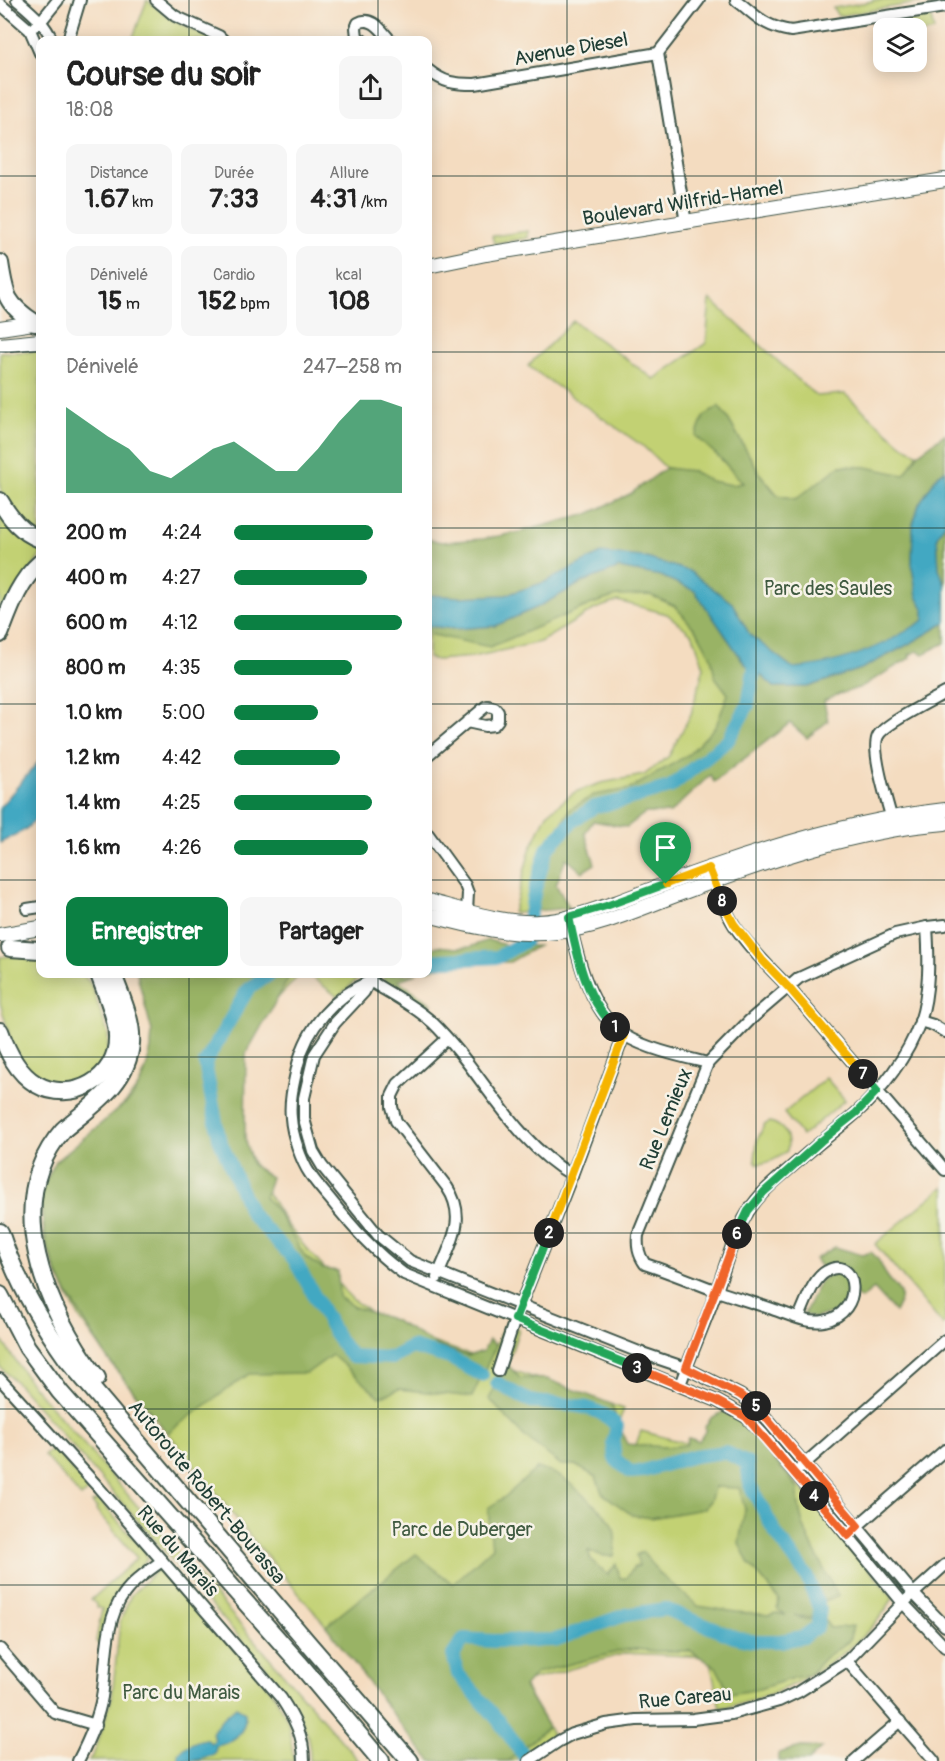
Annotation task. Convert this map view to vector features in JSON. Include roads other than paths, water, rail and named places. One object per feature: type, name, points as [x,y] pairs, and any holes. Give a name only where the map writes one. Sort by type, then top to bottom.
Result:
[{"type":"highway","points":[[0,263],[5,293],[11,304],[21,314],[36,322]]},
{"type":"highway","points":[[0,501],[8,515],[22,529],[36,537]]},
{"type":"highway","points":[[0,634],[19,589],[36,566]]},
{"type":"highway","points":[[3,944],[36,949]]},
{"type":"highway","points":[[93,978],[110,1006]]},
{"type":"highway","points":[[0,1031],[9,1055],[27,1078],[44,1088],[55,1091],[73,1091],[90,1085],[105,1072],[116,1053],[117,1036],[100,978]]},
{"type":"highway","points":[[114,978],[130,1023],[132,1042],[123,1073],[113,1086],[61,1132],[42,1156],[27,1187],[24,1225],[38,1279],[56,1316],[80,1356],[132,1423],[166,1476]]},
{"type":"highway","name":"Autoroute Robert-Bourassa","points":[[0,1232],[15,1271],[47,1332],[67,1359],[410,1761]]},
{"type":"highway","name":"Autoroute Robert-Bourassa","points":[[0,1295],[27,1347],[60,1392],[299,1663],[381,1761]]},
{"type":"highway","points":[[0,1319],[36,1374],[60,1392]]},
{"type":"main road","name":"Boulevard Wilfrid-Hamel","points":[[432,265],[486,254],[945,180]]},
{"type":"main road","points":[[0,328],[36,323]]},
{"type":"main road","points":[[0,345],[36,341]]},
{"type":"main road","points":[[432,916],[467,925],[545,927],[603,922],[712,874],[814,836],[893,823],[945,810]]},
{"type":"main road","points":[[893,823],[945,823]]},
{"type":"main road","points":[[432,902],[514,926]]},
{"type":"main road","points":[[3,944],[36,930]]},
{"type":"main road","points":[[3,944],[36,943]]},
{"type":"street","points":[[16,0],[41,21],[50,36]]},
{"type":"street","points":[[30,30],[41,21],[58,0]]},
{"type":"street","points":[[69,36],[80,0]]},
{"type":"street","points":[[156,0],[175,16],[219,36]]},
{"type":"street","name":"Avenue Diesel","points":[[432,73],[454,84],[475,84],[658,53],[699,0]]},
{"type":"street","points":[[736,0],[767,25],[791,31],[945,7]]},
{"type":"street","points":[[0,4],[30,30],[36,44]]},
{"type":"street","points":[[357,36],[358,24],[368,20],[386,36]]},
{"type":"street","points":[[658,53],[686,223]]},
{"type":"street","points":[[893,823],[875,744],[878,734],[945,693]]},
{"type":"street","points":[[432,752],[467,722]]},
{"type":"street","points":[[432,840],[465,885],[468,893],[467,911]]},
{"type":"street","points":[[712,874],[718,894],[734,924],[762,960],[789,988],[945,1170]]},
{"type":"street","points":[[27,909],[36,908]]},
{"type":"street","points":[[570,924],[577,957],[592,996],[610,1022],[624,1035],[673,1054],[708,1063]]},
{"type":"street","name":"Rue Lemieux","points":[[799,1317],[818,1278],[834,1268],[843,1269],[848,1274],[853,1284],[853,1296],[849,1305],[839,1315],[826,1321],[813,1322],[717,1291],[645,1264],[639,1256],[638,1234],[708,1063],[750,1020],[800,978],[896,934],[945,925]]},
{"type":"street","points":[[680,1385],[717,1291],[733,1241],[748,1211],[764,1192],[856,1113],[894,1070],[920,1021],[928,978],[927,927]]},
{"type":"street","points":[[370,978],[355,987],[327,1011],[308,1036],[302,1049],[290,1099],[291,1119],[296,1140],[309,1173],[366,1243],[404,1274],[680,1385],[746,1417],[903,1603],[945,1647]]},
{"type":"street","points":[[371,978],[364,992],[335,1023],[314,1055],[304,1098],[304,1119],[314,1151],[322,1166],[378,1234],[410,1261],[639,1353],[686,1368],[730,1389],[757,1407],[913,1593],[945,1626]]},
{"type":"street","points":[[373,978],[433,1023],[528,1141],[548,1159],[572,1175]]},
{"type":"street","points":[[920,1021],[945,1032]]},
{"type":"street","points":[[498,1371],[515,1319],[624,1035]]},
{"type":"street","points":[[434,1287],[454,1234],[457,1210],[454,1198],[396,1121],[392,1096],[398,1084],[447,1039]]},
{"type":"street","points":[[795,1473],[945,1340]]},
{"type":"street","name":"Rue du Marais","points":[[0,1379],[99,1488],[281,1698],[298,1726],[303,1743],[304,1761]]},
{"type":"street","points":[[848,1536],[945,1450]]},
{"type":"street","points":[[78,1761],[96,1725],[117,1604],[132,1585],[162,1561]]},
{"type":"street","name":"Rue Careau","points":[[532,1758],[572,1734],[606,1724],[636,1720],[711,1717],[763,1706],[798,1692],[847,1661],[913,1593],[945,1565]]},
{"type":"street","points":[[0,1649],[55,1713],[96,1725]]},
{"type":"street","points":[[847,1661],[934,1761]]},
{"type":"street","points":[[854,1761],[900,1721]]},
{"type":"water","points":[[945,470],[945,523],[937,537],[939,568],[945,586],[945,623],[861,669],[807,687],[774,687],[745,664],[695,591],[661,576],[619,568],[583,582],[538,607],[495,626],[455,629],[432,626],[432,595],[460,597],[506,595],[545,582],[601,553],[643,557],[689,571],[732,603],[750,635],[793,668],[845,658],[878,646],[924,620],[924,611],[917,596],[912,567],[913,524],[919,504],[938,475]]},
{"type":"water","points":[[36,765],[36,819],[25,830],[0,843],[0,807]]},
{"type":"water","points":[[236,1707],[245,1712],[245,1719],[244,1726],[234,1739],[216,1746],[215,1753],[206,1758],[179,1760],[178,1753],[191,1744],[206,1739],[211,1743],[215,1740],[212,1733],[219,1722]]},
{"type":"waterway","points":[[432,961],[498,957],[525,941],[535,889],[547,849],[574,820],[594,807],[670,787],[728,740],[748,705],[757,653]]},
{"type":"waterway","points":[[264,978],[248,989],[205,1063],[219,1138],[251,1214],[294,1259],[337,1337],[351,1356],[392,1358],[412,1347],[450,1358],[482,1375]]},
{"type":"waterway","points":[[497,1383],[530,1401],[589,1408],[608,1418],[617,1426],[613,1443],[615,1459],[630,1472],[643,1471],[694,1456],[725,1452],[747,1463],[750,1485],[775,1532],[806,1575],[820,1610],[817,1627],[803,1637],[780,1641],[751,1641],[734,1637],[665,1609],[625,1615],[555,1640],[464,1639],[453,1655],[458,1674],[498,1720],[528,1761]]},
{"type":"park label","name":"Parc des Saules","points":[[828,588]]},
{"type":"park label","name":"Parc de Duberger","points":[[462,1529]]},
{"type":"park label","name":"Parc du Marais","points":[[181,1692]]}]
